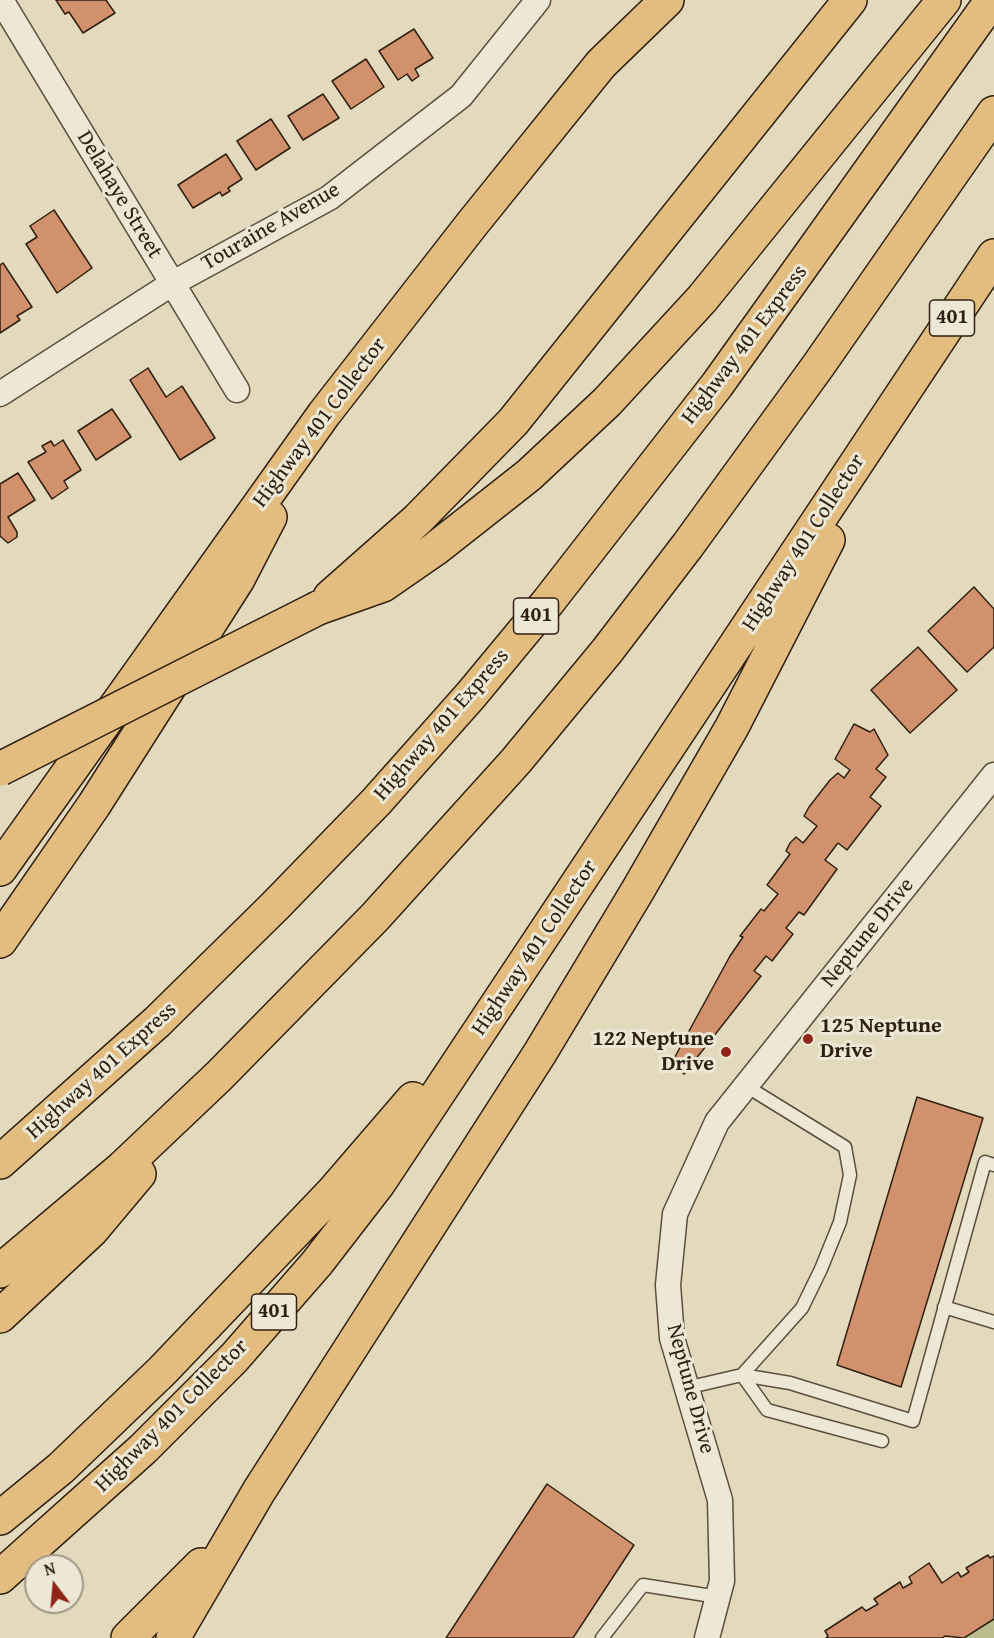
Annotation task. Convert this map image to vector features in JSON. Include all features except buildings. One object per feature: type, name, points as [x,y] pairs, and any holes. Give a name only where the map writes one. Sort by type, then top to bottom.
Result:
[{"type":"highway","name":"Highway 401 Collector","points":[[0,869],[324,414],[472,224],[601,64],[667,0]]},
{"type":"highway","points":[[318,608],[417,520],[513,422],[850,0]]},
{"type":"highway","points":[[0,769],[318,608],[383,585],[435,549],[529,475],[607,402],[702,299],[944,0]]},
{"type":"highway","name":"Highway 401 Express","points":[[0,1162],[157,1022],[275,906],[375,802],[471,695],[555,594],[717,385],[992,0]]},
{"type":"highway","points":[[0,1271],[122,1168],[219,1076],[375,917],[516,760],[607,651],[688,545],[818,366],[994,113]]},
{"type":"highway","name":"Highway 401 Collector","points":[[0,1577],[143,1449],[234,1358],[309,1272],[378,1184],[994,256]]},
{"type":"highway","points":[[173,1638],[259,1491],[540,1053],[644,879],[732,727],[910,380]]},
{"type":"highway","points":[[0,941],[94,805],[238,579],[324,414]]},
{"type":"highway","points":[[0,1518],[70,1460],[162,1371],[248,1282],[332,1193],[498,1002]]},
{"type":"highway","points":[[0,1316],[92,1230],[219,1076]]},
{"type":"highway","points":[[128,1638],[210,1555],[259,1491]]},
{"type":"street","name":"Delahaye Street","points":[[1,0],[237,390]]},
{"type":"street","name":"Touraine Avenue","points":[[0,393],[173,284],[329,198],[461,96],[538,0]]},
{"type":"street","name":"Neptune Drive","points":[[707,1638],[722,1581],[720,1500],[672,1338],[668,1285],[675,1214],[717,1122],[994,776]]},
{"type":"lane","points":[[742,1375],[802,1308],[840,1222],[850,1175],[845,1147],[746,1086]]},
{"type":"lane","points":[[686,1388],[742,1375],[790,1383],[913,1421],[985,1162],[994,1164]]},
{"type":"lane","points":[[944,1308],[994,1322]]},
{"type":"lane","points":[[742,1375],[767,1410],[882,1441]]},
{"type":"lane","points":[[602,1638],[642,1585],[718,1597]]},
{"type":"green space","points":[[994,1618],[994,1638],[964,1638]]},
{"type":"place","name":"125 Neptune Drive","points":[[808,1039]]},
{"type":"place","name":"122 Neptune Drive","points":[[726,1052]]}]
